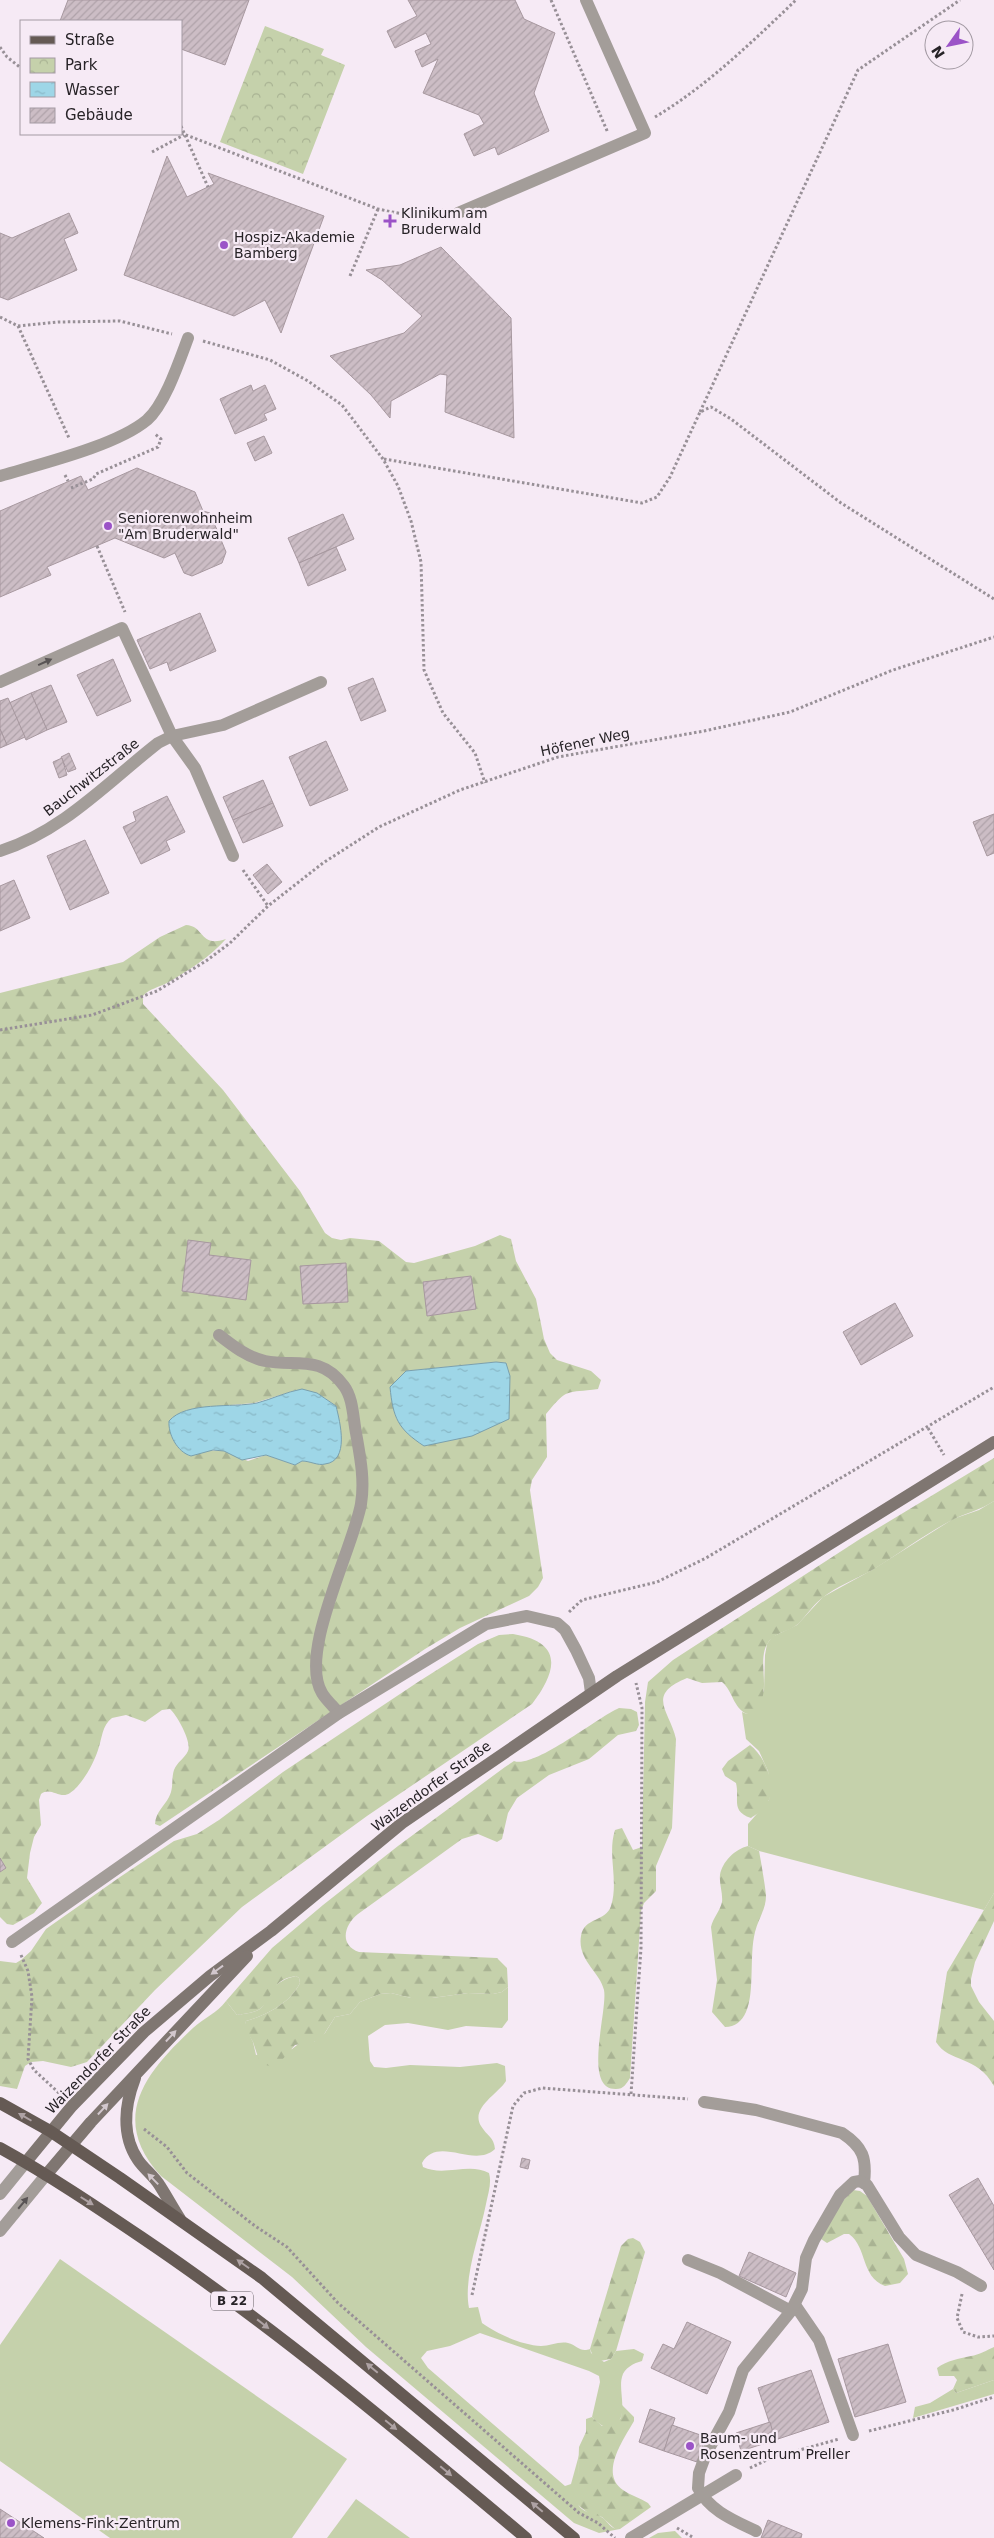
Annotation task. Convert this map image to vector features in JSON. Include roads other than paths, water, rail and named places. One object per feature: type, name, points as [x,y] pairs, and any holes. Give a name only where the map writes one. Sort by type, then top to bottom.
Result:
[{"type":"main road","name":"Waizendorfer Straße","points":[[26,2162],[50,2131],[144,2032],[210,1976],[270,1931],[402,1822],[617,1676],[994,1442]]},
{"type":"main road","name":"Waizendorfer Straße","points":[[46,2175],[138,2071],[270,1931]]},
{"type":"main road","points":[[138,2071],[127,2100],[126,2122],[131,2146],[136,2158],[159,2184],[180,2219]]},
{"type":"main road","name":"B 22","points":[[0,2103],[50,2131],[180,2219],[262,2278],[574,2538]]},
{"type":"main road","name":"B 22","points":[[0,2148],[26,2162],[155,2246],[241,2307],[409,2440],[526,2538]]},
{"type":"street","points":[[455,210],[645,134],[586,0]]},
{"type":"street","points":[[0,476],[116,438],[148,419],[174,376],[188,338]]},
{"type":"street","points":[[0,682],[122,628],[172,736],[195,768],[233,856]]},
{"type":"street","name":"Bauchwitzstraße","points":[[0,851],[49,830],[82,806],[158,743],[172,736],[223,725],[322,682]]},
{"type":"street","points":[[219,1335],[243,1353],[264,1361],[314,1363],[343,1385],[350,1396],[361,1465],[361,1505],[319,1637],[316,1676],[321,1693],[339,1713]]},
{"type":"street","points":[[12,1942],[339,1713],[486,1624],[527,1616],[557,1623],[566,1630],[576,1650],[589,1678],[591,1693]]},
{"type":"street","points":[[704,2102],[756,2110],[842,2133],[853,2140],[864,2154],[864,2183]]},
{"type":"street","points":[[0,2194],[26,2162]]},
{"type":"street","points":[[0,2231],[46,2175]]},
{"type":"street","points":[[756,2531],[725,2517],[701,2495],[698,2488],[699,2473],[706,2454],[729,2412],[739,2378],[748,2363],[793,2308],[802,2289],[806,2258],[830,2210],[847,2187],[854,2182],[860,2181],[864,2183],[871,2190],[899,2237],[916,2255],[969,2278],[981,2286]]},
{"type":"street","points":[[688,2260],[793,2308],[819,2340],[853,2436]]},
{"type":"street","points":[[631,2538],[736,2475]]},
{"type":"water","points":[[496,1362],[506,1363],[510,1376],[509,1419],[472,1436],[424,1446],[408,1434],[398,1422],[393,1407],[390,1387],[406,1371]]},
{"type":"water","points":[[302,1389],[317,1393],[336,1406],[341,1431],[341,1449],[333,1461],[317,1464],[302,1461],[295,1465],[266,1455],[242,1460],[224,1451],[213,1450],[191,1456],[178,1447],[172,1437],[169,1421],[187,1410],[210,1406],[257,1403]]},
{"type":"place","name":"Klinikum am Bruderwald","points":[[390,221]]},
{"type":"place","name":"Hospiz-Akademie Bamberg","points":[[224,245]]},
{"type":"place","name":"Seniorenwohnheim \"Am Bruderwald\"","points":[[108,526]]},
{"type":"place","name":"Baum- und Rosenzentrum Preller","points":[[690,2446]]},
{"type":"place","name":"Klemens-Fink-Zentrum","points":[[11,2523]]}]
